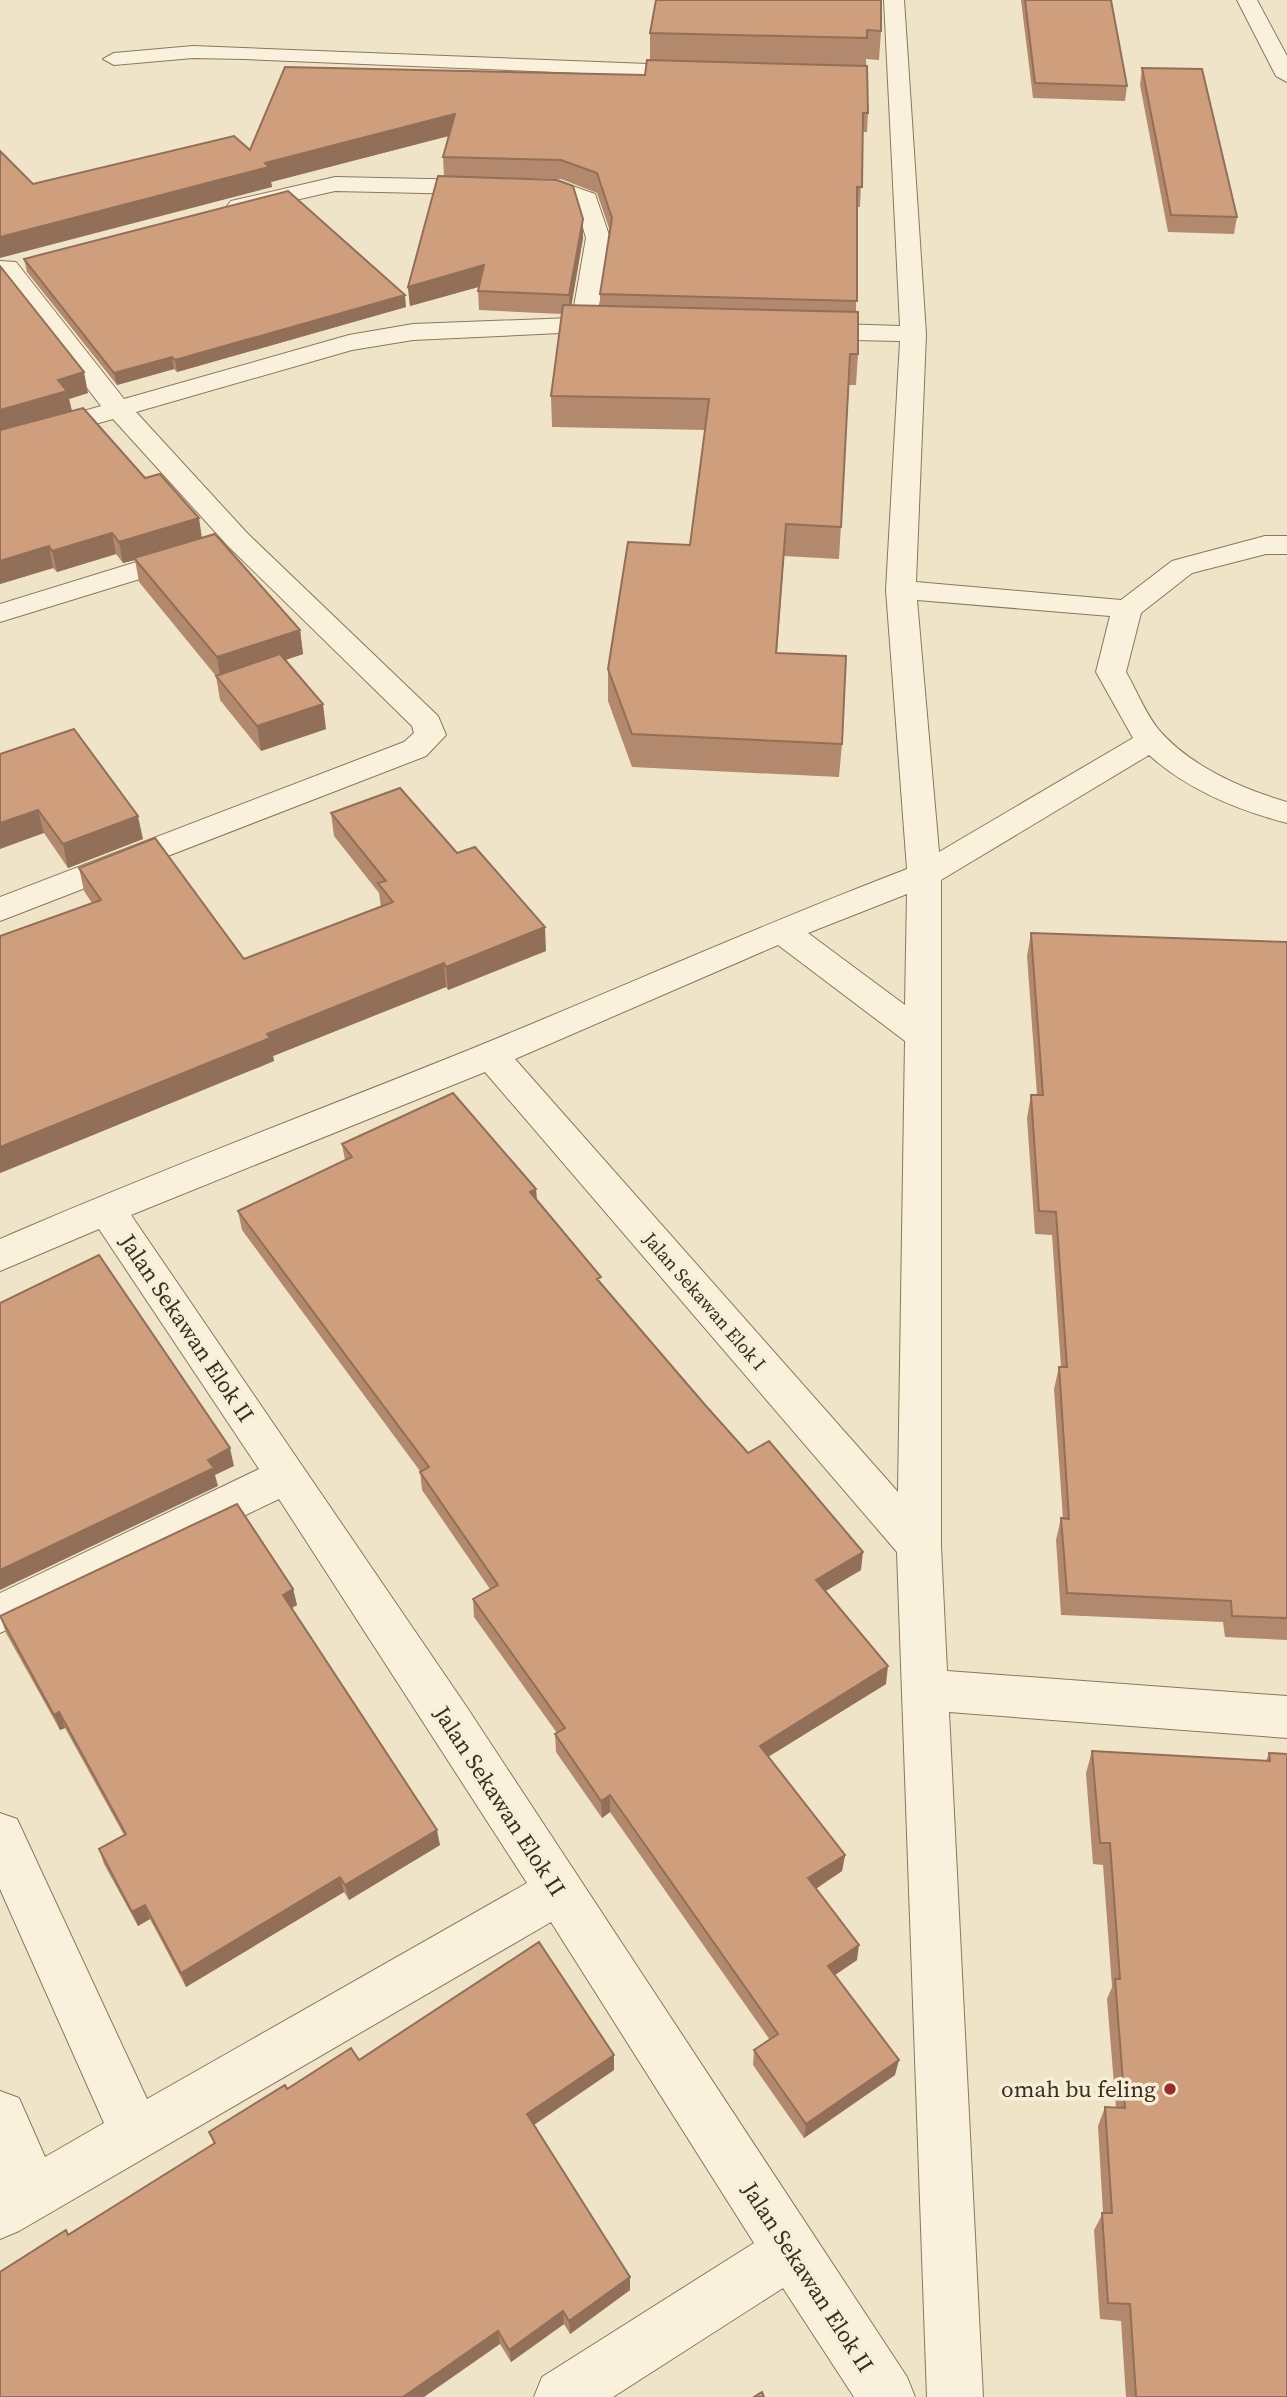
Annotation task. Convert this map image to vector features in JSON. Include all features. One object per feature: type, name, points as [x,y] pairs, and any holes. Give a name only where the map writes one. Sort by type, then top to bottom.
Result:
[{"type":"street","points":[[894,0],[890,77],[913,334],[901,590],[924,875],[919,1546],[956,2397]]},
{"type":"street","points":[[1247,0],[1287,76]]},
{"type":"street","points":[[114,59],[193,52],[244,52],[723,72]]},
{"type":"street","points":[[223,210],[335,184],[561,189],[587,200],[598,238],[583,324]]},
{"type":"street","points":[[0,910],[415,749],[430,735],[427,723],[238,540],[117,408],[4,268],[34,260]]},
{"type":"street","points":[[0,443],[349,343],[413,332],[583,324],[638,326]]},
{"type":"street","points":[[776,330],[913,334]]},
{"type":"street","points":[[0,614],[238,540]]},
{"type":"street","points":[[1287,545],[1265,545],[1182,567],[1127,608],[1111,672],[1151,741],[1199,777],[1260,806],[1287,813]]},
{"type":"street","points":[[901,590],[1127,608]]},
{"type":"street","points":[[0,1256],[106,1209],[491,1055],[781,930],[924,875],[1151,741]]},
{"type":"street","points":[[781,930],[923,1036]]},
{"type":"street","name":"Jalan Sekawan Elok I","points":[[491,1055],[919,1546]]},
{"type":"street","name":"Jalan Sekawan Elok II","points":[[106,1209],[286,1476],[559,1891],[790,2252],[887,2397]]},
{"type":"street","points":[[0,1614],[286,1476]]},
{"type":"street","points":[[925,1690],[1287,1717]]},
{"type":"street","points":[[0,1835],[136,2134]]},
{"type":"street","points":[[0,2117],[17,2202],[559,1891]]},
{"type":"street","points":[[562,2397],[790,2252]]},
{"type":"building","points":[[656,0],[881,0],[881,31],[867,30],[867,38],[650,33]]},
{"type":"building","points":[[1025,0],[1111,0],[1127,86],[1035,83]]},
{"type":"building","points":[[647,60],[867,66],[868,113],[863,113],[862,187],[857,187],[857,301],[600,294],[612,218],[597,173],[561,160],[443,157],[455,114],[265,163],[269,167],[0,237],[0,151],[33,184],[234,136],[250,150],[285,67],[645,75]]},
{"type":"building","points":[[1142,68],[1202,69],[1237,217],[1171,215]]},
{"type":"building","points":[[438,176],[557,180],[573,186],[583,219],[569,295],[478,291],[484,265],[408,287]]},
{"type":"building","points":[[288,191],[405,295],[175,360],[172,357],[114,373],[24,259]]},
{"type":"building","points":[[0,266],[84,372],[58,380],[67,391],[0,410]]},
{"type":"building","points":[[563,305],[858,312],[858,354],[850,354],[841,527],[786,524],[776,653],[846,656],[842,744],[632,734],[608,669],[628,542],[690,545],[709,399],[551,396]]},
{"type":"building","points":[[83,408],[145,478],[160,474],[199,518],[119,542],[112,533],[52,551],[49,546],[0,561],[0,430]]},
{"type":"building","points":[[215,534],[300,630],[217,657],[134,558]]},
{"type":"building","points":[[280,654],[323,704],[257,726],[216,676]]},
{"type":"building","points":[[74,729],[138,816],[63,844],[38,810],[0,823],[0,754]]},
{"type":"building","points":[[400,788],[457,853],[475,847],[545,927],[446,967],[444,963],[267,1034],[270,1038],[0,1147],[0,936],[101,900],[79,868],[155,838],[244,959],[393,902],[378,883],[386,881],[331,813]]},
{"type":"building","points":[[1031,933],[1287,942],[1287,1618],[1232,1616],[1231,1601],[1067,1593],[1061,1518],[1069,1519],[1059,1367],[1067,1367],[1056,1212],[1039,1211],[1031,1095],[1043,1095]]},
{"type":"building","points":[[453,1093],[536,1189],[530,1192],[601,1277],[597,1279],[706,1406],[748,1453],[769,1441],[863,1552],[816,1580],[888,1666],[760,1746],[845,1855],[808,1878],[859,1945],[828,1966],[899,2060],[806,2124],[754,2050],[778,2034],[610,1795],[601,1801],[555,1734],[565,1728],[473,1599],[498,1585],[420,1472],[429,1467],[238,1211],[352,1157],[342,1144]]},
{"type":"building","points":[[99,1255],[230,1448],[208,1460],[214,1468],[0,1570],[0,1303]]},
{"type":"building","points":[[237,1504],[293,1589],[283,1595],[437,1830],[345,1885],[340,1877],[181,1973],[145,1905],[132,1912],[99,1849],[126,1834],[59,1712],[54,1715],[0,1616]]},
{"type":"building","points":[[1092,1751],[1270,1761],[1269,1753],[1287,1754],[1287,2397],[1136,2397],[1130,2304],[1108,2303],[1102,2213],[1112,2213],[1105,2107],[1125,2108],[1115,1979],[1120,1979],[1110,1843],[1100,1843]]},
{"type":"building","points":[[539,1942],[614,2055],[527,2114],[630,2277],[569,2321],[563,2311],[509,2350],[498,2331],[403,2397],[0,2397],[0,2272],[66,2230],[68,2235],[215,2143],[209,2132],[285,2085],[287,2089],[351,2048],[359,2060]]},
{"type":"place","name":"omah bu feling","points":[[1170,2089]]}]
